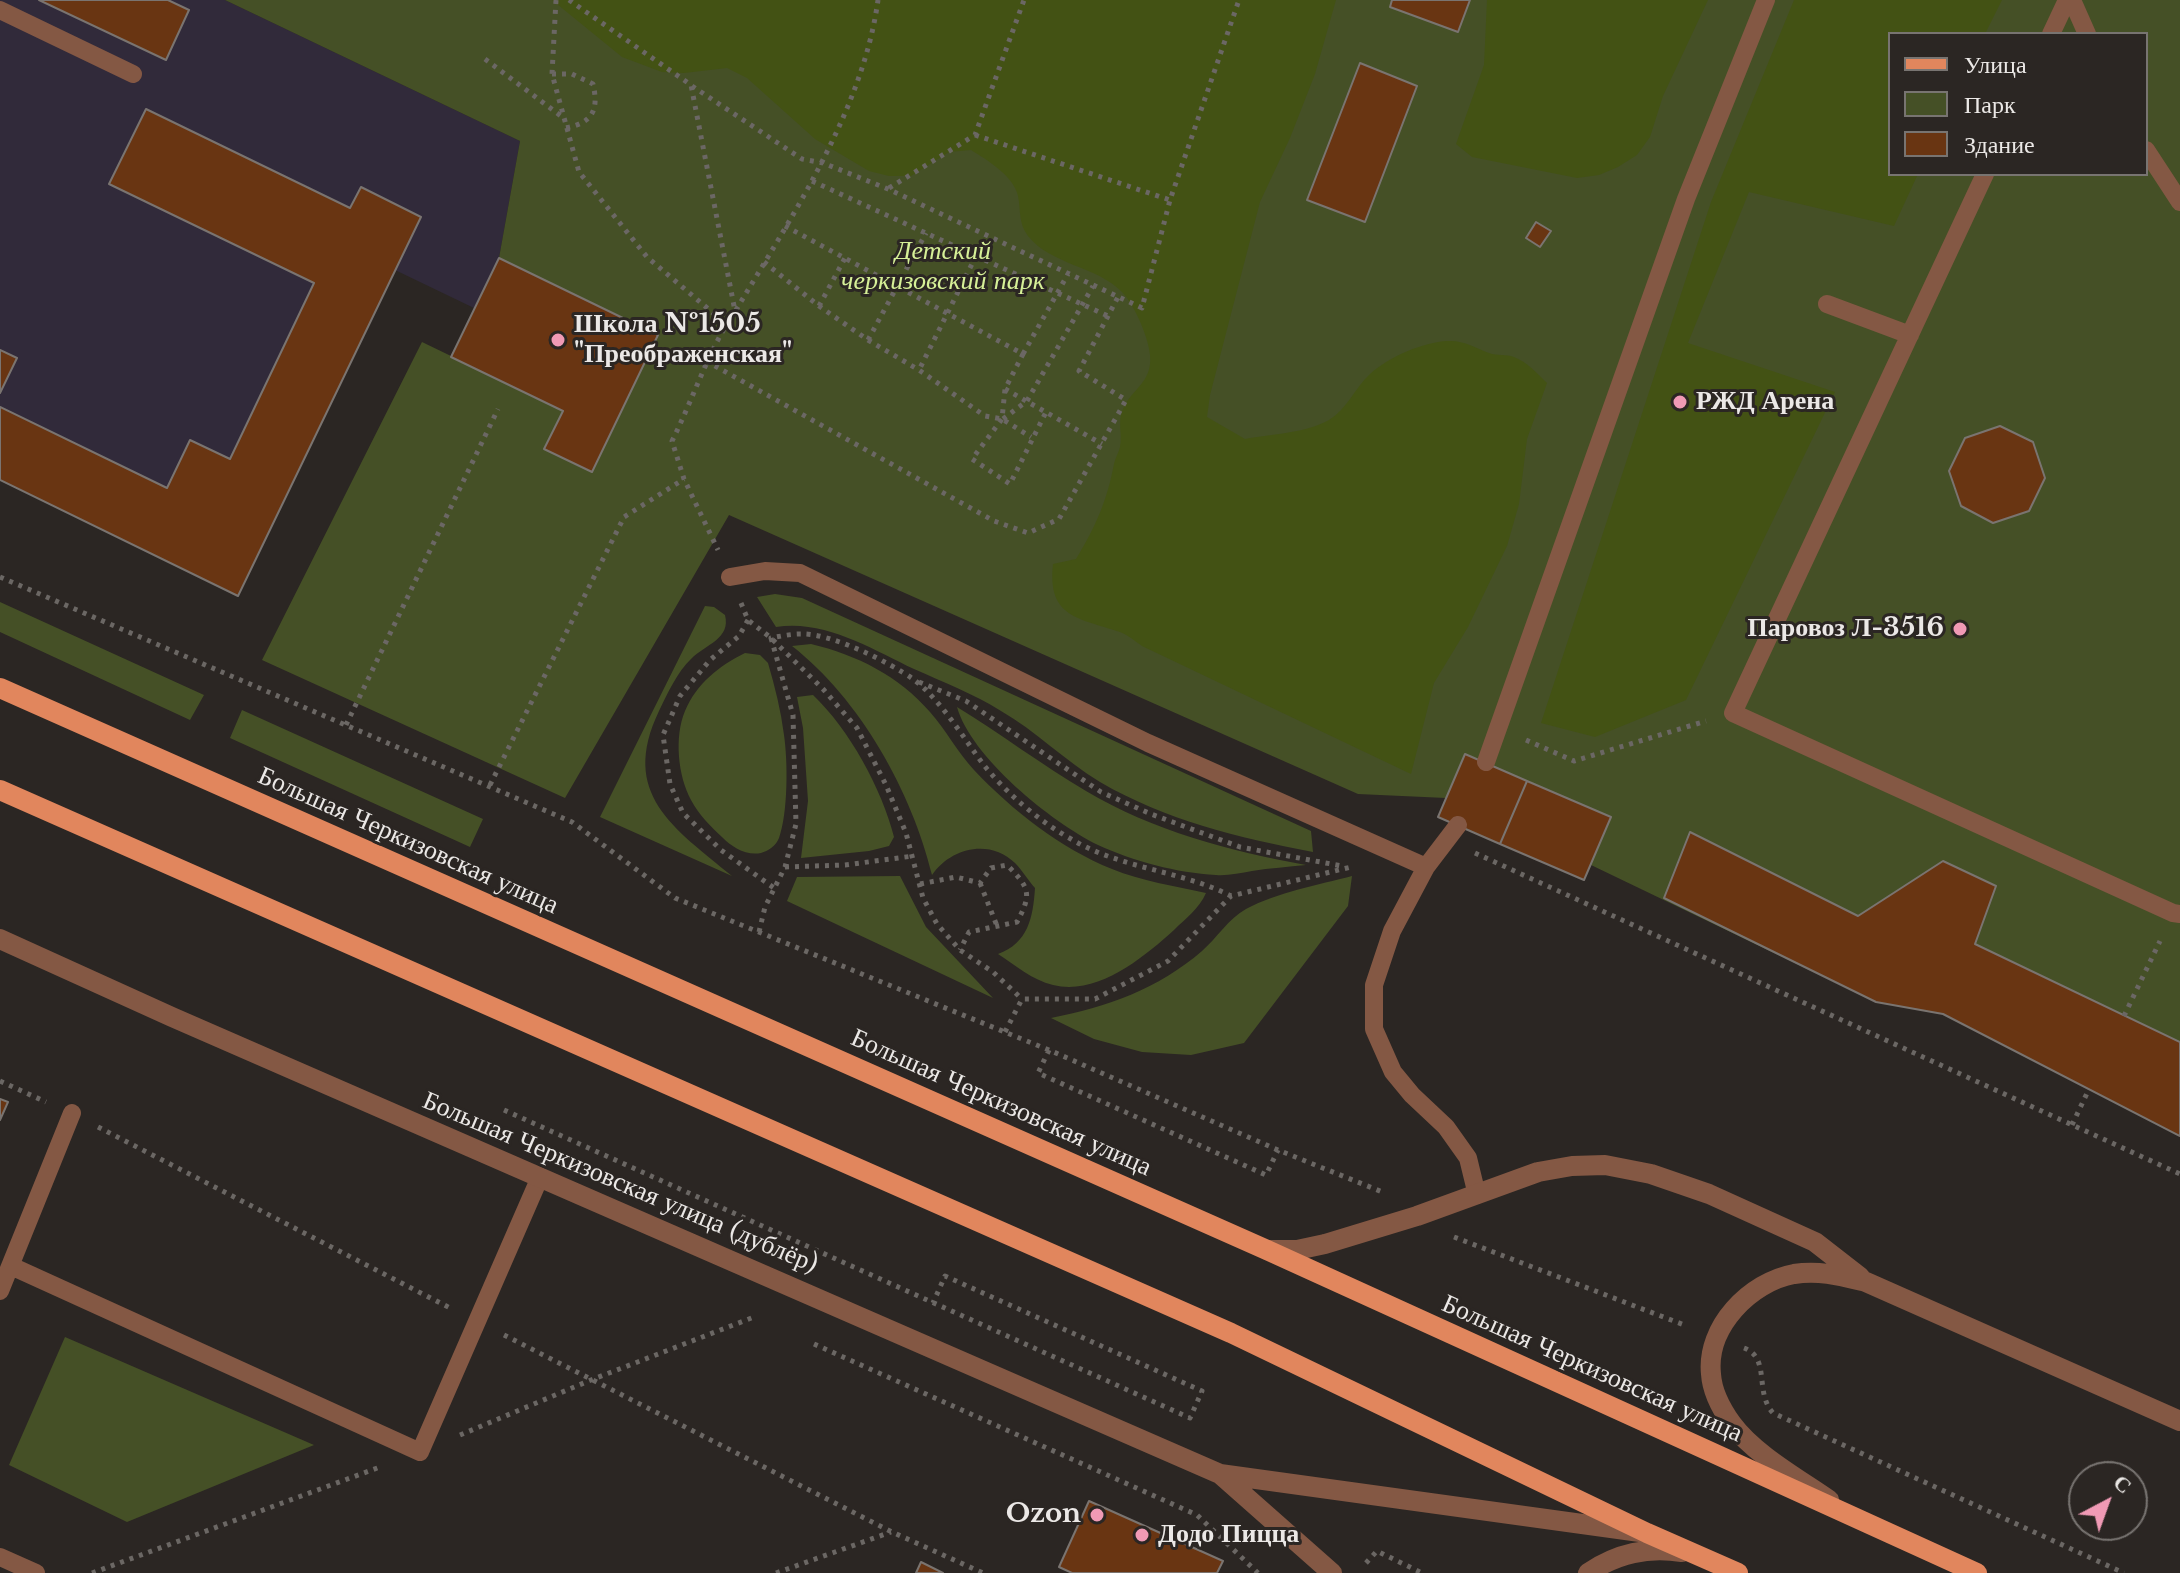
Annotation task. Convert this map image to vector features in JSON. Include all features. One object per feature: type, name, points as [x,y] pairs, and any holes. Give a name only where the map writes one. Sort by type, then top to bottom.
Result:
[{"type":"main road","name":"Большая Черкизовская улица","points":[[0,688],[1267,1250],[1977,1573]]},
{"type":"main road","points":[[0,790],[1216,1326],[1647,1533],[1738,1573]]},
{"type":"street","name":"Большая Черкизовская улица (дублёр)","points":[[0,939],[1220,1474]]},
{"type":"street","points":[[1267,1250],[1297,1250],[1325,1244],[1538,1172],[1572,1166],[1605,1165],[1651,1174],[1709,1194],[1815,1242],[1866,1282]]},
{"type":"street","points":[[1852,1516],[1765,1454],[1734,1427],[1722,1407],[1710,1372],[1717,1338],[1744,1298],[1766,1284],[1790,1275],[1821,1271],[1866,1282],[2180,1421]]},
{"type":"street","points":[[1220,1474],[1647,1533]]},
{"type":"street","points":[[1220,1474],[1332,1573]]},
{"type":"street","points":[[1588,1573],[1622,1554],[1659,1548],[1696,1554]]},
{"type":"lane","points":[[1486,762],[1686,199],[1766,0]]},
{"type":"lane","points":[[2052,32],[2069,0]]},
{"type":"lane","points":[[2069,0],[2086,32]]},
{"type":"lane","points":[[0,10],[133,74]]},
{"type":"lane","points":[[2148,153],[2180,202]]},
{"type":"lane","points":[[1984,176],[1733,713],[2177,914]]},
{"type":"lane","points":[[1827,304],[1910,335]]},
{"type":"lane","points":[[730,577],[765,571],[800,573],[1148,743],[1426,867]]},
{"type":"lane","points":[[1453,833],[1426,867],[1392,931],[1374,985],[1374,1029],[1393,1072],[1446,1127],[1468,1158],[1477,1195]]},
{"type":"lane","points":[[0,1291],[72,1113]]},
{"type":"lane","points":[[11,1266],[420,1452],[540,1177]]},
{"type":"lane","points":[[0,1557],[36,1573]]},
{"type":"path","points":[[556,0],[552,74],[579,172],[647,257],[726,324]]},
{"type":"path","points":[[569,0],[802,159],[823,163],[888,189],[1142,308],[1170,200],[1239,0]]},
{"type":"path","points":[[878,0],[873,38],[823,163],[726,324],[706,361],[672,441],[684,479],[748,620],[823,689],[857,728],[886,785],[913,856],[923,898],[937,924],[960,950],[993,972],[1022,999],[1095,999],[1168,961],[1231,896],[1398,855]]},
{"type":"path","points":[[888,189],[975,135],[1024,0]]},
{"type":"path","points":[[485,59],[562,117]]},
{"type":"path","points":[[552,74],[572,74],[593,84],[595,109],[588,120],[565,128]]},
{"type":"path","points":[[691,85],[735,311]]},
{"type":"path","points":[[975,135],[1170,200]]},
{"type":"path","points":[[812,181],[1108,316]]},
{"type":"path","points":[[785,226],[1023,354]]},
{"type":"path","points":[[868,340],[926,233]]},
{"type":"path","points":[[919,370],[976,256]]},
{"type":"path","points":[[819,306],[845,258]]},
{"type":"path","points":[[764,262],[868,340],[919,370],[985,416],[1002,419],[1031,437]]},
{"type":"path","points":[[1002,419],[1005,389],[1069,274]]},
{"type":"path","points":[[1046,412],[1010,484],[972,459],[1002,419],[1027,401],[1093,286]]},
{"type":"path","points":[[706,361],[994,521],[1028,533],[1059,519],[1126,400],[1079,371],[1118,297]]},
{"type":"path","points":[[1005,389],[1102,444]]},
{"type":"path","points":[[346,725],[498,409]]},
{"type":"path","points":[[490,785],[624,517],[684,479]]},
{"type":"path","points":[[0,577],[572,822],[675,898],[1049,1050],[1278,1150],[1399,1198]]},
{"type":"path","points":[[748,620],[739,636],[710,660],[680,696],[663,735],[670,784],[683,813],[721,850],[774,888]]},
{"type":"path","points":[[771,638],[804,633],[862,649],[915,680],[966,701],[1101,792],[1151,814],[1240,847],[1348,867]]},
{"type":"path","points":[[759,932],[765,907],[785,867],[796,824],[793,715],[771,638]]},
{"type":"path","points":[[915,680],[986,767],[1022,804],[1069,839],[1106,857],[1208,885],[1231,896]]},
{"type":"path","points":[[1499,728],[1574,761],[1733,713]]},
{"type":"path","points":[[1453,833],[2180,1174]]},
{"type":"path","points":[[785,867],[845,865],[913,856]]},
{"type":"path","points":[[960,950],[969,932],[1017,922],[1028,901],[1025,882],[1007,865],[991,868],[980,883]]},
{"type":"path","points":[[920,884],[956,877],[980,883]]},
{"type":"path","points":[[980,883],[997,926]]},
{"type":"path","points":[[2124,1016],[2177,914]]},
{"type":"path","points":[[1005,1032],[1022,999]]},
{"type":"path","points":[[1049,1050],[1038,1073],[1266,1175],[1278,1150]]},
{"type":"path","points":[[0,1081],[72,1113]]},
{"type":"path","points":[[2072,1125],[2089,1089]]},
{"type":"path","points":[[504,1110],[933,1303],[1190,1418],[1202,1391],[945,1276],[933,1303]]},
{"type":"path","points":[[1449,1236],[1697,1330]]},
{"type":"path","points":[[92,1573],[420,1452],[591,1380],[754,1317]]},
{"type":"path","points":[[814,1344],[1197,1515],[1258,1573]]},
{"type":"path","points":[[1743,1347],[1758,1359],[1762,1396],[1773,1413],[2124,1573]]},
{"type":"path","points":[[776,1573],[892,1532],[983,1573]]},
{"type":"path","points":[[1366,1563],[1377,1551],[1422,1573]]},
{"type":"shaded area","points":[[0,0],[225,0],[520,141],[499,258],[474,308],[395,270],[238,596],[0,480]]},
{"type":"green space","name":"РЖД Арена","points":[[225,0],[2180,0],[2180,1136],[1943,1014],[1876,1002],[1591,865],[1584,880],[1500,844],[1446,798],[1358,794],[729,515],[565,798],[262,660],[422,342],[451,356],[499,258],[520,141]]},
{"type":"green space","points":[[552,0],[1336,0],[1315,74],[1260,202],[1207,417],[1245,439],[1310,428],[1335,415],[1370,374],[1387,362],[1417,347],[1448,341],[1514,357],[1547,383],[1527,439],[1519,504],[1507,546],[1468,627],[1434,683],[1411,774],[1142,646],[1123,633],[1079,619],[1061,606],[1052,582],[1053,564],[1076,559],[1095,524],[1120,447],[1122,411],[1146,376],[1150,364],[1149,347],[1142,326],[1122,292],[1100,276],[1049,253],[1028,236],[1021,221],[1015,189],[999,169],[971,150],[949,152],[911,176],[889,176],[869,171],[815,139],[747,78],[727,68],[662,72],[622,57]]},
{"type":"green space","points":[[1487,0],[1708,0],[1663,96],[1650,137],[1637,155],[1599,175],[1577,178],[1472,157],[1456,144],[1484,65]]},
{"type":"green space","points":[[1794,0],[2002,0],[1986,32],[1888,32],[1888,176],[1917,176],[1894,226],[1749,192],[1688,343],[1835,392],[1686,700],[1595,737],[1541,723],[1711,202]]},
{"type":"green space","points":[[775,594],[802,598],[1311,831],[1313,852],[1203,826],[1150,807],[1087,774],[1014,719],[969,694],[830,632],[812,627],[776,627],[757,597]]},
{"type":"green space","points":[[0,602],[204,695],[190,720],[0,632]]},
{"type":"green space","points":[[705,606],[714,607],[725,615],[724,630],[721,636],[691,659],[673,683],[648,740],[645,765],[649,787],[673,825],[732,876],[600,817]]},
{"type":"green space","points":[[811,644],[861,661],[905,688],[930,712],[968,763],[989,785],[1021,814],[1056,839],[1123,873],[1206,893],[1200,904],[1134,963],[1102,980],[1070,987],[1053,985],[1017,967],[998,954],[1016,943],[1027,928],[1035,888],[1005,855],[982,849],[949,858],[932,875],[911,812],[880,749],[840,692],[792,646]]},
{"type":"green space","points":[[745,653],[760,655],[768,663],[781,717],[786,759],[786,802],[779,838],[769,849],[755,854],[731,845],[701,816],[683,780],[679,756],[679,732],[690,701],[710,676]]},
{"type":"green space","points":[[813,695],[851,742],[873,780],[894,837],[889,846],[801,858],[808,801],[803,728],[797,697]]},
{"type":"green space","points":[[957,707],[1070,781],[1138,817],[1221,846],[1306,865],[1225,875],[1201,874],[1156,865],[1098,845],[1058,821],[995,767],[965,726]]},
{"type":"green space","points":[[242,710],[483,819],[470,847],[230,738]]},
{"type":"green space","points":[[900,876],[926,927],[993,998],[787,901],[797,877]]},
{"type":"green space","points":[[1352,876],[1348,906],[1244,1043],[1191,1055],[1142,1052],[1094,1039],[1051,1018],[1112,1002],[1168,976],[1207,946],[1234,918],[1258,903]]},
{"type":"green space","points":[[65,1337],[314,1445],[127,1522],[9,1465]]},
{"type":"building","points":[[39,0],[168,0],[189,10],[166,60]]},
{"type":"building","points":[[1392,0],[1470,0],[1458,32],[1390,7]]},
{"type":"building","points":[[1360,63],[1417,86],[1365,222],[1307,200]]},
{"type":"building","points":[[146,109],[350,208],[361,187],[421,217],[238,596],[0,480],[0,407],[167,488],[190,440],[230,459],[314,283],[109,184]]},
{"type":"building","points":[[1536,222],[1551,231],[1540,247],[1526,238]]},
{"type":"building","points":[[499,258],[658,335],[592,472],[544,449],[563,411],[451,357]]},
{"type":"building","points":[[0,350],[17,358],[0,393]]},
{"type":"building","points":[[2000,426],[2033,442],[2045,478],[2029,511],[1993,523],[1961,506],[1949,471],[1965,438]]},
{"type":"building","points":[[1465,754],[1527,781],[1500,844],[1438,817]]},
{"type":"building","points":[[1527,781],[1611,817],[1584,880],[1500,844]]},
{"type":"building","points":[[1690,832],[1858,916],[1943,861],[1996,886],[1975,944],[2180,1042],[2180,1136],[1943,1014],[1876,1002],[1664,898]]},
{"type":"building","points":[[0,1099],[8,1102],[0,1120]]},
{"type":"building","points":[[1089,1501],[1223,1561],[1217,1573],[1072,1573],[1059,1567]]},
{"type":"building","points":[[921,1562],[943,1573],[916,1573]]},
{"type":"place","name":"Школа №1505 \"Преображенская\"","points":[[558,340]]},
{"type":"place","name":"РЖД Арена","points":[[1680,402]]},
{"type":"place","name":"Паровоз Л-3516","points":[[1960,629]]},
{"type":"place","name":"Ozon","points":[[1097,1515]]},
{"type":"place","name":"Додо Пицца","points":[[1142,1535]]},
{"type":"park label","name":"Детский черкизовский парк","points":[[943,267]]}]
